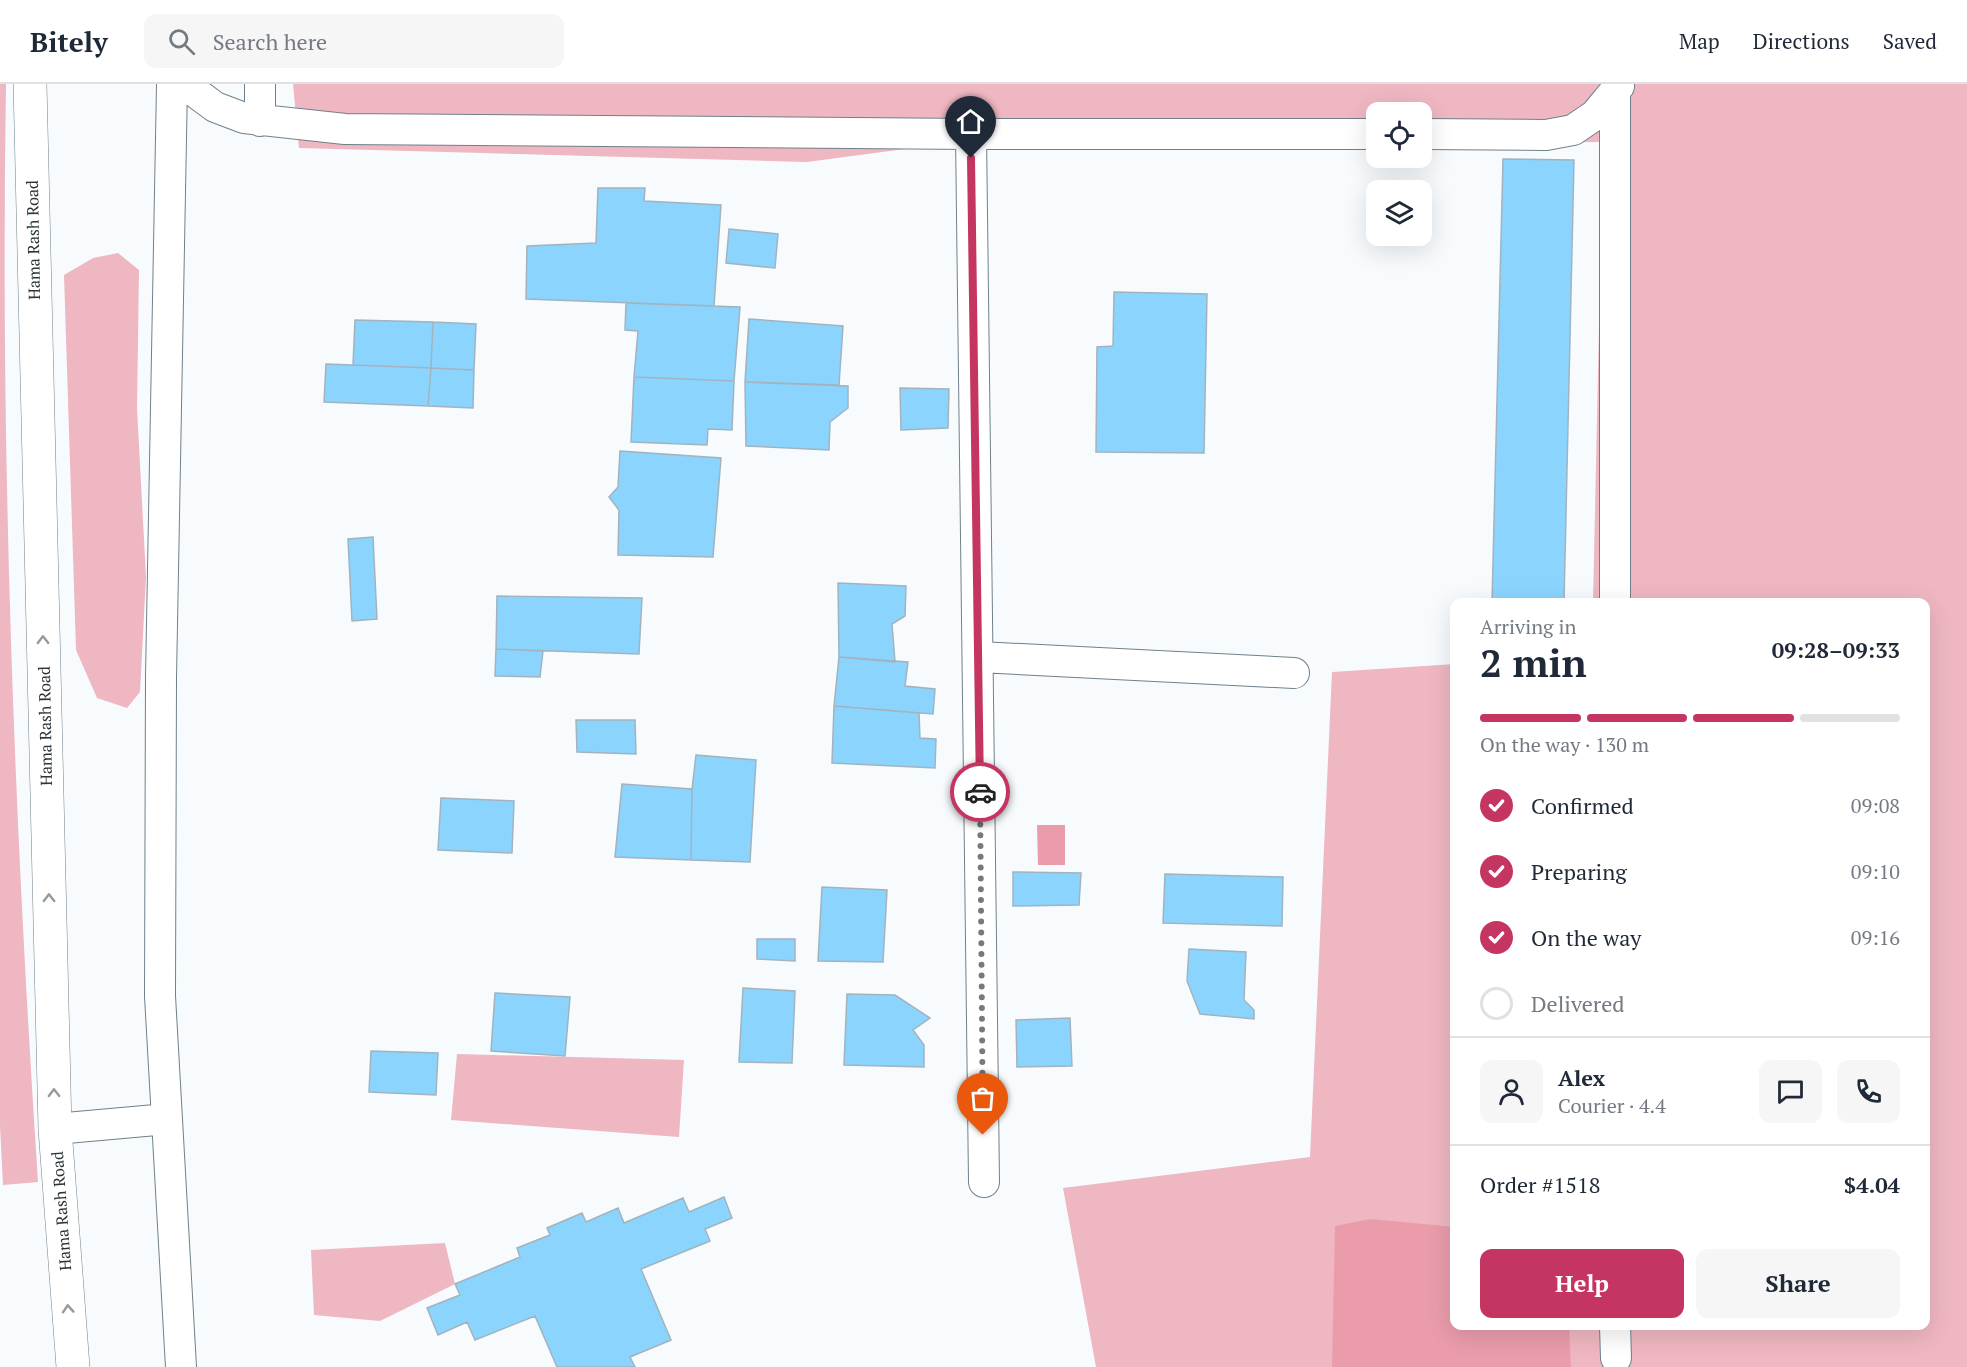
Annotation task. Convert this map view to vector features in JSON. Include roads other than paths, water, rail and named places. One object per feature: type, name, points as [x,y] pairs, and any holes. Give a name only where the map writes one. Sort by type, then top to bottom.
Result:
[{"type":"highway","name":"Hama Rash Road","points":[[30,84],[55,1129],[73,1367]]},
{"type":"street","points":[[172,84],[161,678],[160,996],[181,1367]]},
{"type":"street","points":[[184,84],[215,106],[260,121],[345,129],[971,134],[1366,134]]},
{"type":"street","points":[[260,84],[260,121]]},
{"type":"street","points":[[1432,134],[1546,135],[1573,130],[1595,115],[1618,88]]},
{"type":"street","points":[[1615,598],[1618,88]]},
{"type":"street","points":[[971,134],[984,1182]]},
{"type":"street","points":[[979,657],[1294,673]]},
{"type":"street","points":[[55,1129],[167,1119]]},
{"type":"street","points":[[1616,1330],[1616,1358]]}]
